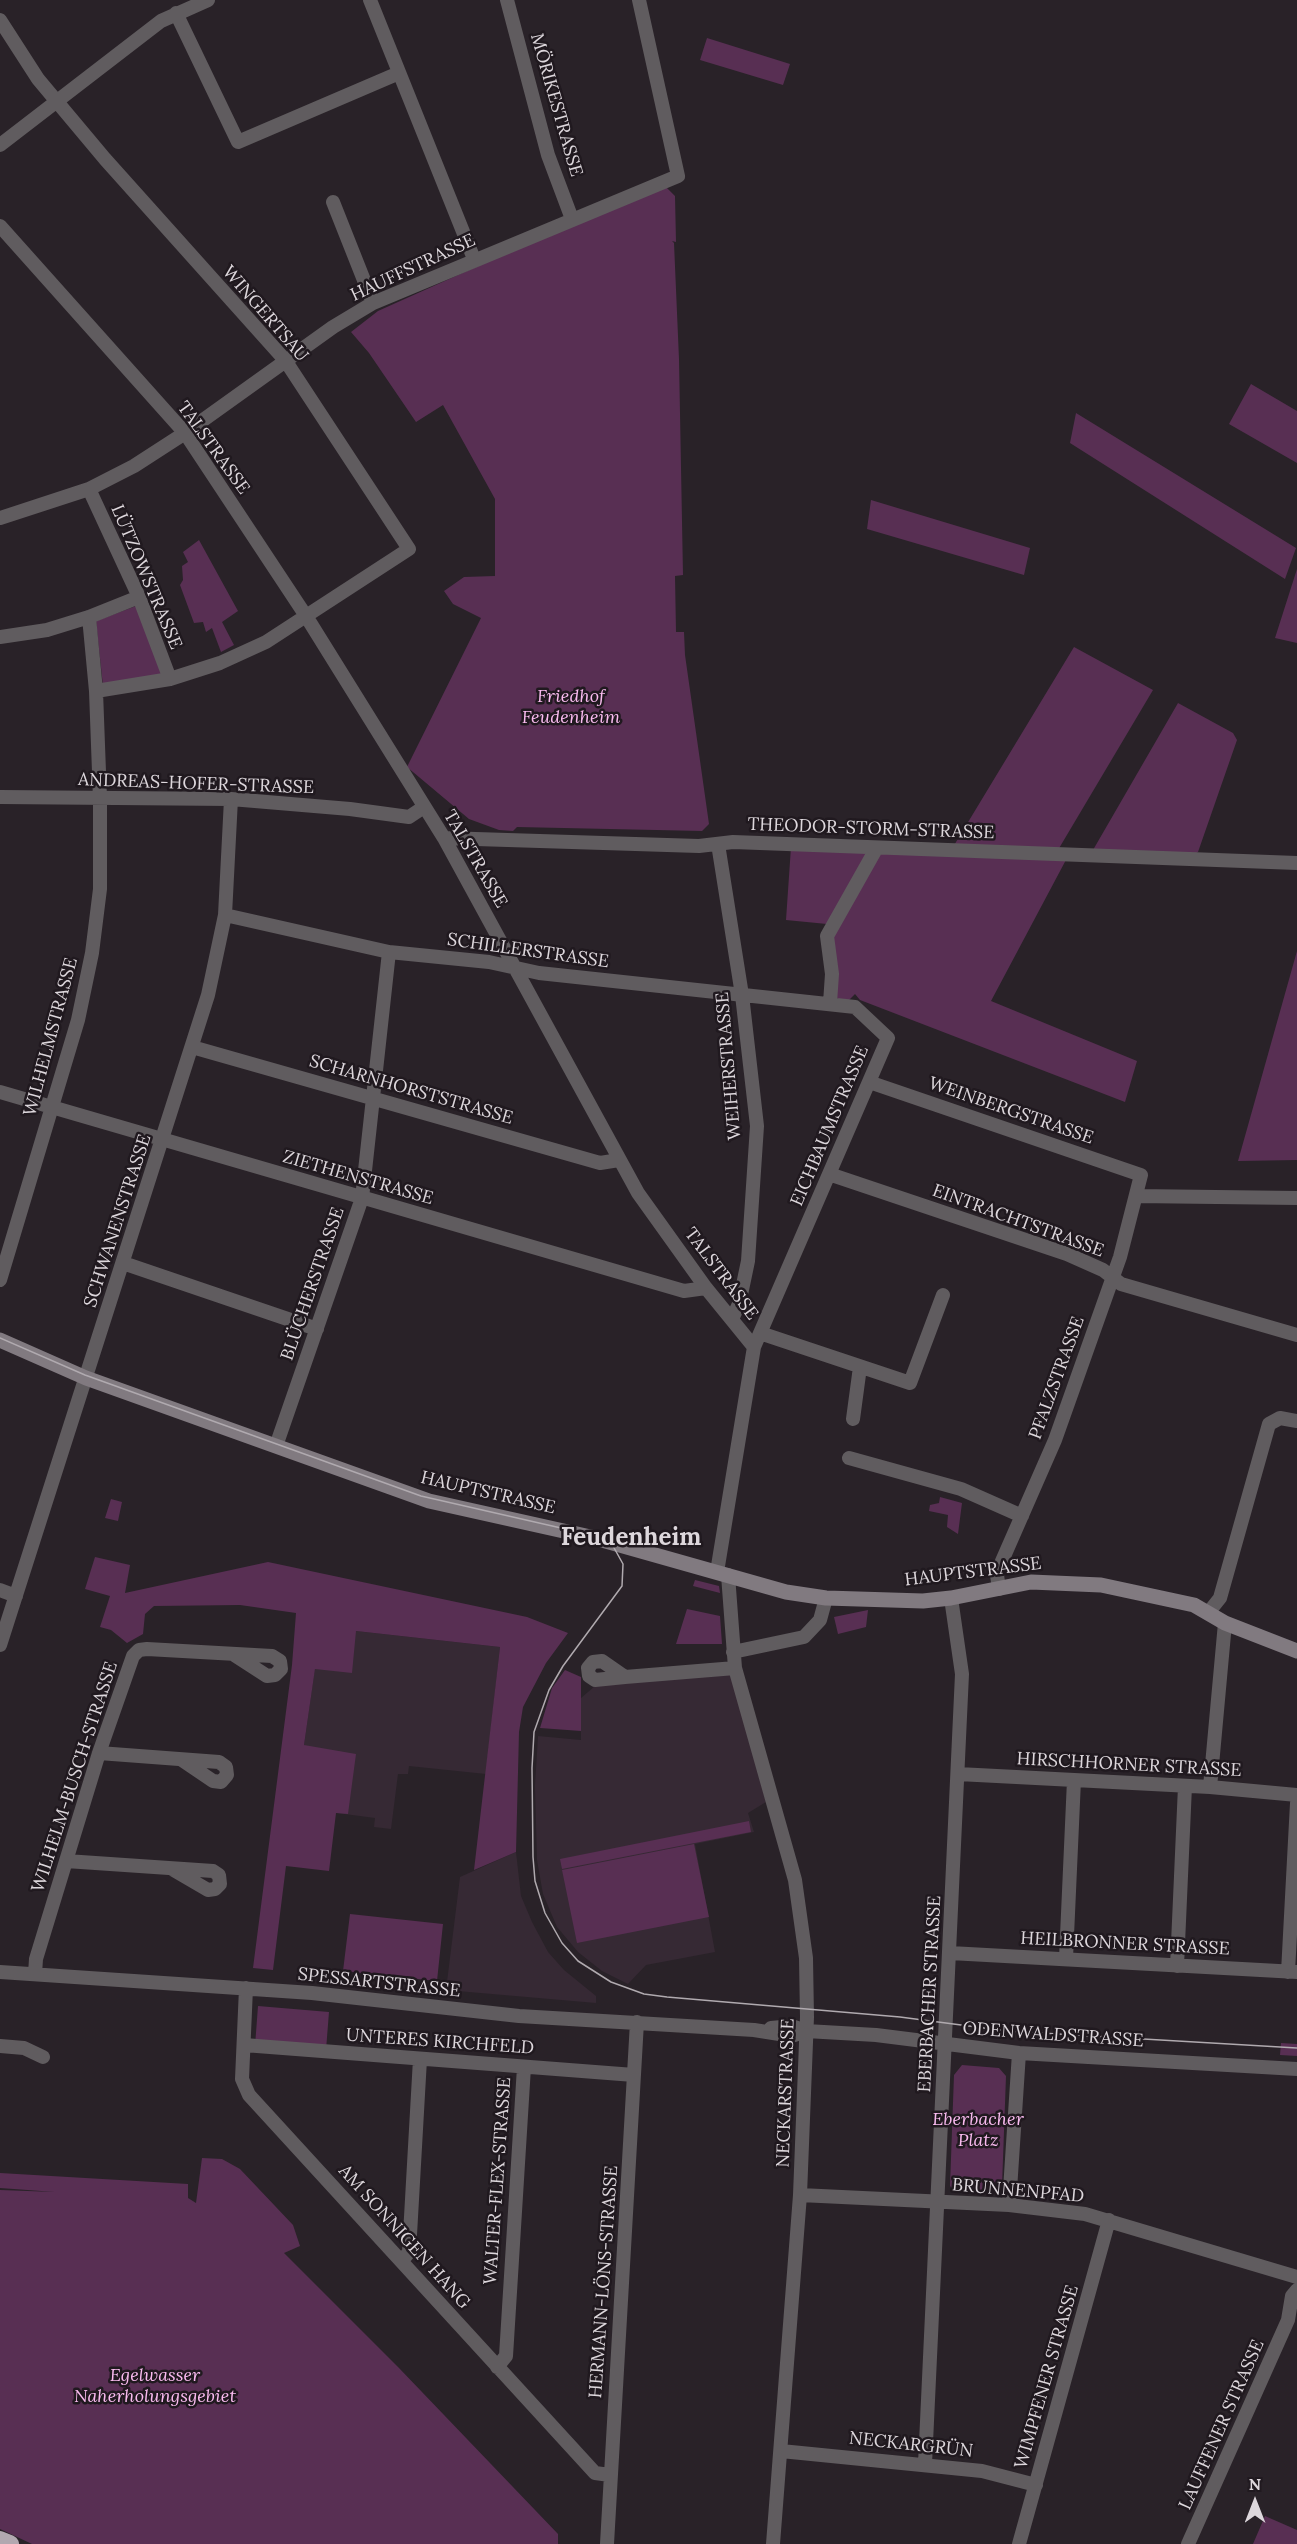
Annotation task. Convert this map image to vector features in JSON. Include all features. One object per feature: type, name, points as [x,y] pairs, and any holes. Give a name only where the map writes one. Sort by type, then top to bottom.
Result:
[{"type":"highway","points":[[0,2540],[10,2544]]},
{"type":"street","points":[[0,145],[160,21],[208,0]]},
{"type":"street","points":[[370,0],[474,259]]},
{"type":"street","name":"MÖRIKESTRASSE","points":[[507,0],[548,155],[573,219]]},
{"type":"street","name":"HAUFFSTRASSE","points":[[0,518],[89,489],[134,466],[185,433],[285,360],[373,303],[678,176],[639,0]]},
{"type":"street","points":[[176,13],[238,142],[399,73]]},
{"type":"street","name":"WINGERTSAU","points":[[0,20],[38,79],[105,159],[285,360],[409,549],[306,616]]},
{"type":"street","points":[[333,202],[373,303]]},
{"type":"street","name":"TALSTRASSE","points":[[0,226],[185,433],[306,616],[444,838],[638,1192],[706,1288],[754,1347],[723,1574]]},
{"type":"street","name":"LÜTZOWSTRASSE","points":[[89,489],[139,597],[170,680]]},
{"type":"street","points":[[0,637],[47,630],[89,617],[139,597]]},
{"type":"street","points":[[96,691],[170,680],[220,663],[266,642],[306,616]]},
{"type":"street","name":"WILHELMSTRASSE","points":[[0,1280],[78,1020],[92,953],[100,889],[100,799],[96,691],[89,617]]},
{"type":"street","name":"ANDREAS-HOFER-STRASSE","points":[[0,796],[231,799],[350,808],[409,817],[424,807]]},
{"type":"street","name":"SCHWANENSTRASSE","points":[[0,1645],[163,1139],[217,962],[225,915],[231,799]]},
{"type":"street","name":"THEODOR-STORM-STRASSE","points":[[444,838],[718,844],[733,842],[1297,863]]},
{"type":"street","name":"WEIHERSTRASSE","points":[[718,844],[742,994],[756,1126],[748,1262],[739,1304],[732,1319]]},
{"type":"street","points":[[830,1003],[832,974],[827,936],[876,849]]},
{"type":"street","name":"SCHILLERSTRASSE","points":[[225,915],[389,952],[830,1003]]},
{"type":"street","name":"BLÜCHERSTRASSE","points":[[276,1446],[362,1198],[389,952]]},
{"type":"street","name":"EICHBAUMSTRASSE","points":[[754,1347],[888,1038],[855,1007],[830,1003]]},
{"type":"street","name":"SCHARNHORSTSTRASSE","points":[[192,1047],[600,1163],[619,1160]]},
{"type":"street","name":"WEINBERGSTRASSE","points":[[869,1082],[1141,1176]]},
{"type":"street","name":"ZIETHENSTRASSE","points":[[0,1092],[684,1292],[706,1288]]},
{"type":"street","name":"EINTRACHTSTRASSE","points":[[829,1174],[1067,1254],[1103,1270],[1121,1284],[1297,1335]]},
{"type":"street","name":"PFALZSTRASSE","points":[[999,1588],[1000,1567],[1055,1440],[1120,1257],[1141,1176]]},
{"type":"street","points":[[1136,1196],[1297,1198]]},
{"type":"street","points":[[123,1263],[317,1329]]},
{"type":"street","points":[[760,1333],[910,1383],[943,1295]]},
{"type":"street","name":"HAUPTSTRASSE","points":[[0,1340],[86,1378],[429,1501],[596,1538],[786,1592],[826,1598],[908,1601],[951,1598],[1048,1581],[1101,1585],[1176,1599],[1225,1623],[1297,1650]]},
{"type":"street","points":[[853,1419],[860,1367]]},
{"type":"street","points":[[1208,1613],[1220,1598],[1269,1424],[1280,1418],[1297,1421]]},
{"type":"street","points":[[849,1458],[897,1474],[934,1480],[961,1489],[1022,1516]]},
{"type":"street","name":"NECKARSTRASSE","points":[[723,1574],[735,1668],[795,1880],[806,1958],[806,2031],[800,2194],[773,2544]]},
{"type":"street","points":[[0,1590],[16,1596]]},
{"type":"street","points":[[733,1652],[804,1637],[820,1620],[826,1598]]},
{"type":"street","name":"EBERBACHER STRASSE","points":[[925,2464],[962,1674],[951,1598]]},
{"type":"street","points":[[1209,1787],[1225,1623]]},
{"type":"street","name":"WILHELM-BUSCH-STRASSE","points":[[34,1974],[36,1959],[99,1753],[133,1656],[139,1650],[233,1654]]},
{"type":"street","points":[[625,1677],[735,1668]]},
{"type":"street","points":[[99,1753],[182,1760]]},
{"type":"street","name":"HIRSCHHORNER STRASSE","points":[[958,1774],[1209,1787],[1297,1795]]},
{"type":"street","points":[[1066,1958],[1074,1780]]},
{"type":"street","points":[[1177,1966],[1185,1786]]},
{"type":"street","points":[[1293,1972],[1297,1803]]},
{"type":"street","points":[[66,1861],[172,1869]]},
{"type":"street","name":"HEILBRONNER STRASSE","points":[[950,1953],[1293,1972]]},
{"type":"street","name":"SPESSARTSTRASSE","points":[[0,1972],[246,1988],[519,2016],[754,2030],[792,2026],[806,2031]]},
{"type":"street","name":"AM SONNIGEN HANG","points":[[246,1988],[242,2079],[249,2095],[595,2473],[610,2475]]},
{"type":"street","name":"HERMANN-LÖNS-STRASSE","points":[[607,2544],[637,2022]]},
{"type":"street","name":"ODENWALDSTRASSE","points":[[806,2031],[876,2035],[1019,2053],[1297,2069]]},
{"type":"street","name":"UNTERES KIRCHFELD","points":[[244,2045],[634,2075]]},
{"type":"street","points":[[0,2046],[24,2048],[44,2056]]},
{"type":"street","points":[[1009,2205],[1019,2053]]},
{"type":"street","points":[[402,2261],[409,2252],[420,2059]]},
{"type":"street","name":"WALTER-FLEX-STRASSE","points":[[497,2367],[506,2356],[524,2067]]},
{"type":"street","name":"BRUNNENPFAD","points":[[800,2194],[1050,2209],[1109,2220],[1297,2277]]},
{"type":"street","name":"WIMPFENER STRASSE","points":[[1019,2544],[1109,2220]]},
{"type":"street","name":"LAUFFENER STRASSE","points":[[1292,2322],[1292,2296],[1297,2289]]},
{"type":"street","name":"LAUFFENER STRASSE","points":[[1188,2544],[1297,2308]]},
{"type":"street","name":"NECKARGRÜN","points":[[781,2451],[982,2470],[1035,2485]]},
{"type":"shaded area","points":[[356,1631],[500,1647],[486,1774],[409,1766],[408,1774],[398,1774],[391,1829],[374,1827],[375,1818],[337,1813],[304,1745],[315,1668]]},
{"type":"shaded area","points":[[732,1674],[766,1802],[748,1813],[754,1832],[695,1844],[715,1952],[646,1965],[628,1984],[602,1971],[578,1952],[557,1927],[543,1894],[537,1860],[535,1786],[538,1736],[581,1740],[581,1698],[595,1686]]},
{"type":"shaded area","points":[[516,1852],[521,1896],[532,1922],[548,1952],[564,1970],[596,1996],[596,2003],[446,1990],[460,1877]]},
{"type":"green space","points":[[707,38],[790,64],[783,85],[700,60]]},
{"type":"green space","name":"Friedhof Feudenheim","points":[[666,187],[675,196],[676,242],[672,241],[674,243],[679,359],[683,575],[675,576],[676,632],[684,632],[685,655],[709,824],[702,831],[517,827],[513,831],[499,830],[469,819],[407,767],[481,618],[453,604],[444,591],[464,577],[495,576],[495,499],[443,405],[416,422],[369,353],[351,332],[378,311],[516,249]]},
{"type":"green space","points":[[1251,384],[1297,411],[1297,463],[1229,424]]},
{"type":"green space","points":[[1076,413],[1296,548],[1285,579],[1070,443]]},
{"type":"green space","points":[[871,500],[1030,548],[1024,575],[867,529]]},
{"type":"green space","points":[[199,540],[238,611],[222,622],[234,645],[221,652],[212,628],[206,632],[203,622],[194,623],[180,585],[183,580],[182,566],[188,562],[183,552]]},
{"type":"green space","points":[[1297,569],[1297,643],[1275,638]]},
{"type":"green space","points":[[136,606],[163,677],[103,686],[96,621]]},
{"type":"green space","points":[[1074,647],[1153,690],[1058,850],[953,847]]},
{"type":"green space","points":[[1178,703],[1233,733],[1237,740],[1198,852],[1193,855],[1093,850]]},
{"type":"green space","points":[[791,847],[1067,858],[991,1001],[1137,1061],[1125,1102],[860,1000],[855,994],[846,1003],[835,997],[838,968],[827,924],[786,920]]},
{"type":"green space","points":[[1297,951],[1297,1160],[1238,1161]]},
{"type":"green space","points":[[940,1497],[962,1503],[958,1534],[947,1527],[948,1515],[929,1511],[930,1505],[939,1503]]},
{"type":"green space","points":[[111,1499],[122,1502],[118,1521],[105,1518]]},
{"type":"green space","points":[[95,1557],[130,1565],[125,1593],[268,1562],[527,1617],[568,1633],[546,1663],[523,1707],[519,1732],[516,1852],[474,1870],[500,1647],[356,1631],[352,1673],[315,1669],[304,1745],[356,1754],[348,1814],[336,1813],[329,1871],[286,1866],[273,1970],[253,1968],[292,1665],[296,1613],[240,1605],[154,1606],[145,1614],[143,1634],[127,1643],[111,1630],[100,1627],[110,1596],[85,1589]]},
{"type":"green space","points":[[695,1580],[719,1586],[720,1593],[693,1586]]},
{"type":"green space","points":[[687,1609],[720,1616],[722,1644],[676,1644]]},
{"type":"green space","points":[[868,1610],[866,1627],[838,1634],[834,1617]]},
{"type":"green space","points":[[565,1670],[581,1677],[581,1731],[540,1728],[552,1688]]},
{"type":"green space","points":[[749,1821],[751,1832],[562,1869],[560,1859]]},
{"type":"green space","points":[[694,1844],[709,1917],[577,1943],[562,1870]]},
{"type":"green space","points":[[350,1914],[443,1924],[437,1981],[343,1971]]},
{"type":"green space","points":[[258,2006],[329,2012],[326,2050],[255,2046]]},
{"type":"green space","points":[[1281,2043],[1297,2044],[1297,2056],[1280,2055]]},
{"type":"green space","name":"Eberbacher Platz","points":[[962,2065],[999,2068],[1006,2076],[1002,2186],[994,2193],[956,2192],[950,2186],[954,2075]]},
{"type":"green space","name":"Egelwasser Naherholungsgebiet","points":[[202,2158],[222,2159],[240,2169],[293,2225],[300,2246],[284,2253],[399,2368],[558,2534],[558,2544],[32,2544],[0,2529],[0,2190],[55,2192],[0,2188],[0,2173],[188,2184],[188,2198],[196,2203]]},
{"type":"green space","points":[[1265,2516],[1297,2530],[1297,2544],[1253,2544]]},
{"type":"tram line","points":[[0,1338],[85,1375],[421,1496],[596,1536],[613,1546],[623,1564],[622,1586],[563,1666],[549,1690],[534,1732],[532,1768],[535,1881],[545,1913],[562,1943],[578,1961],[611,1982],[644,1994],[667,1997],[900,2017],[1007,2031],[1297,2048]]},
{"type":"district","name":"Feudenheim","points":[[631,1538]]}]
